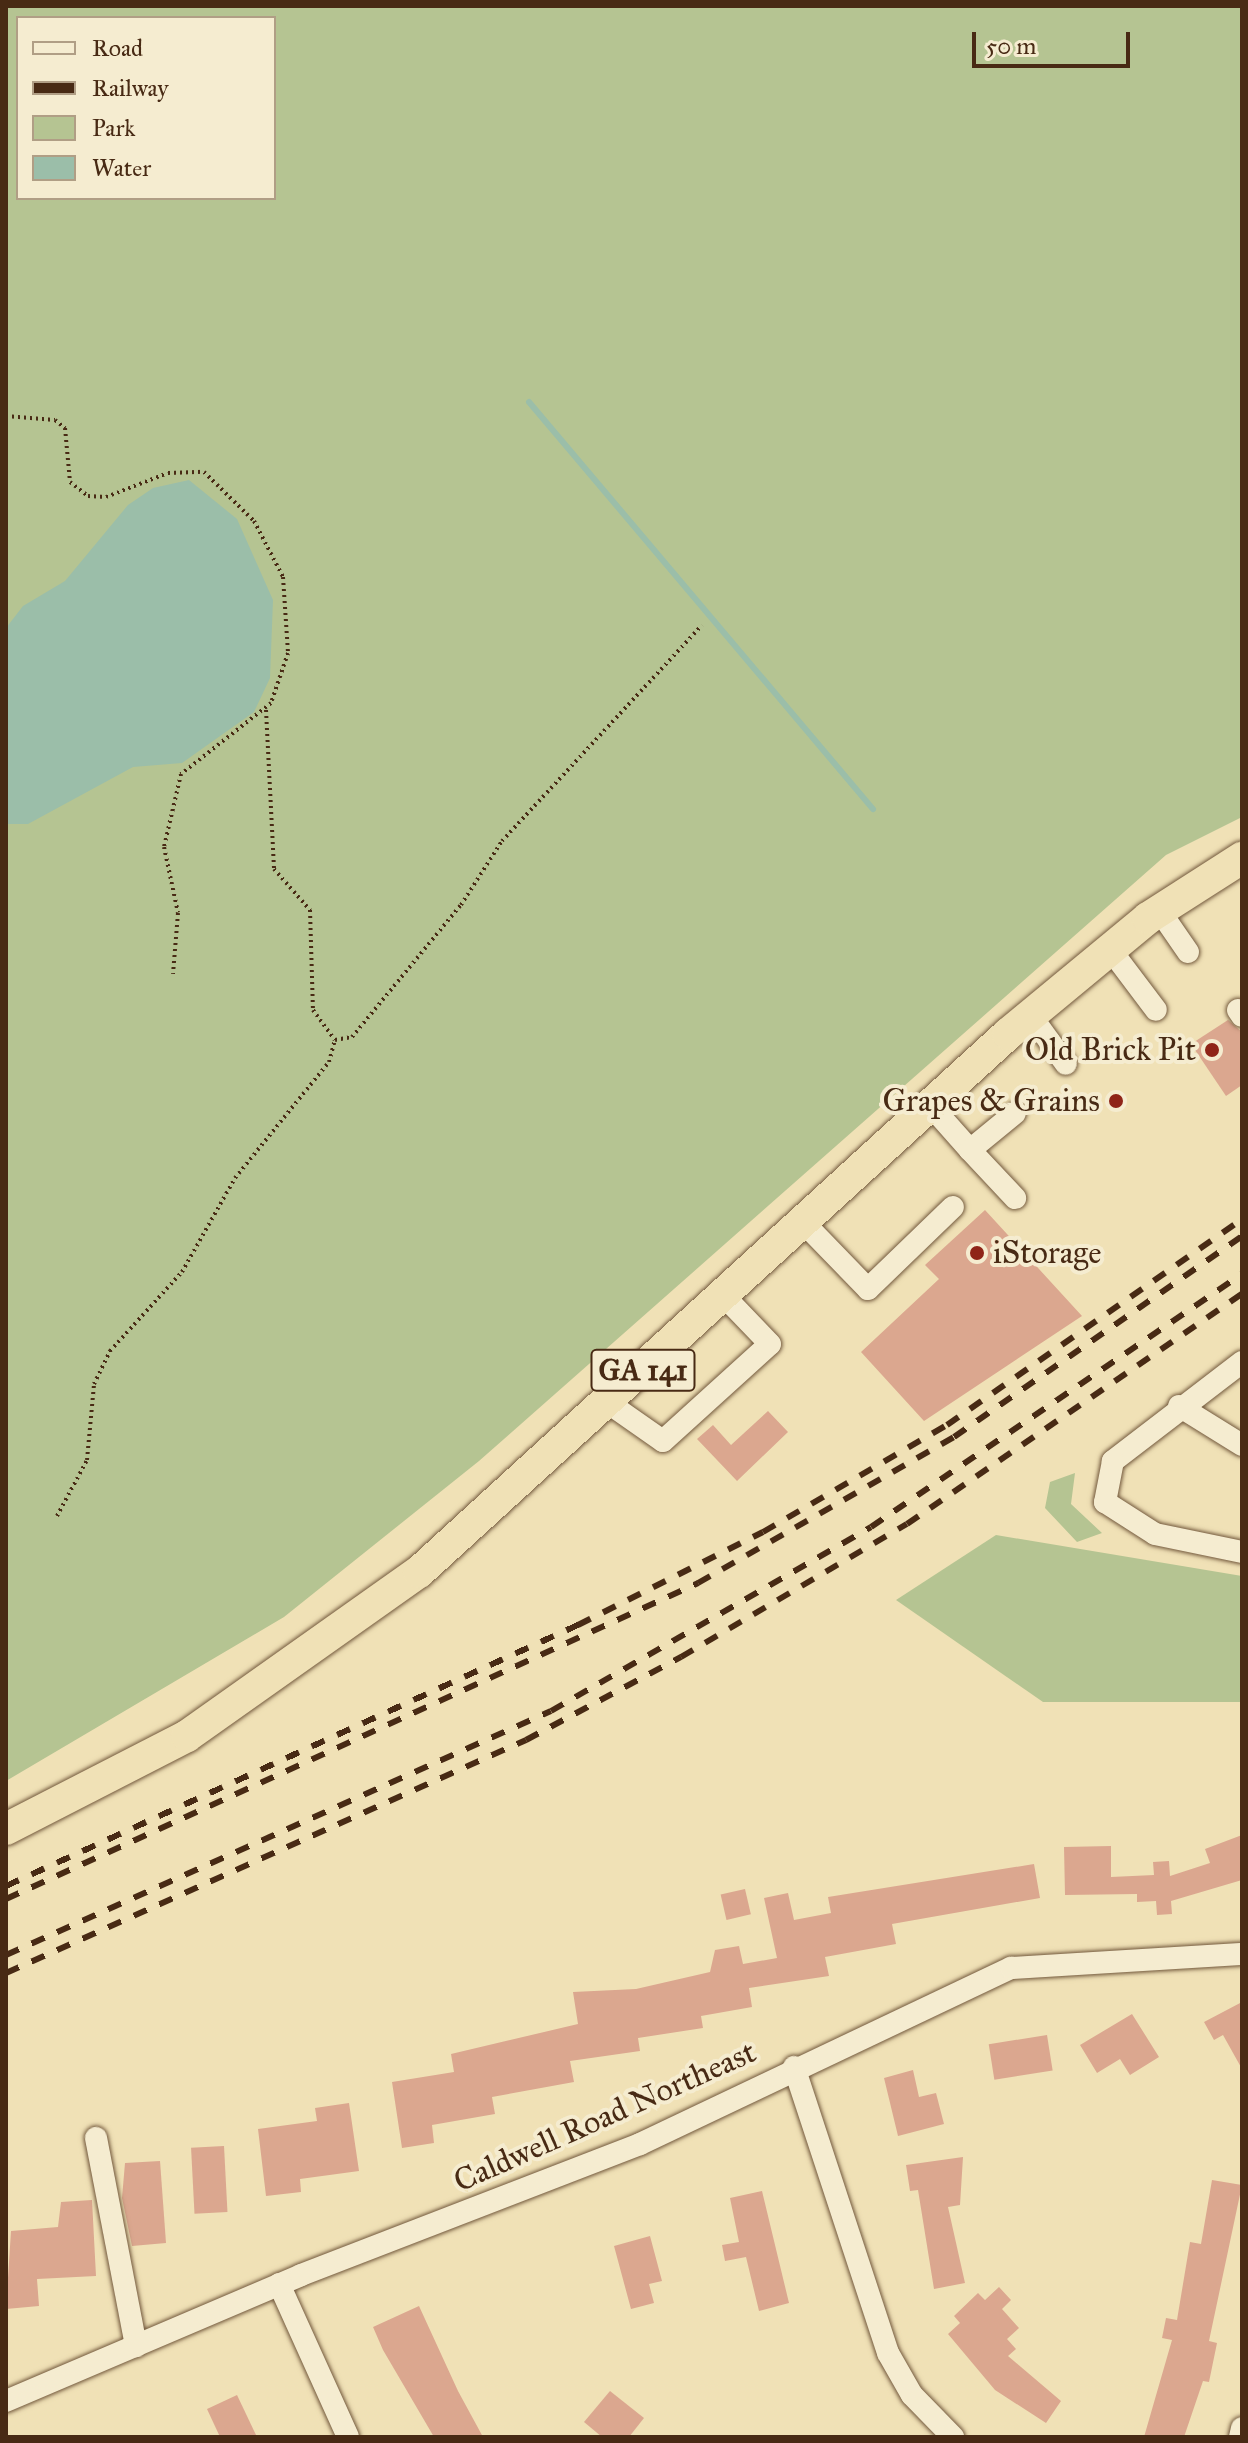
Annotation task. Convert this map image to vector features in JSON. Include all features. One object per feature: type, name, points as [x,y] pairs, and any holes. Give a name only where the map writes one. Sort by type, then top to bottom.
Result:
[{"type":"highway","name":"GA 141","points":[[6,1829],[187,1736],[331,1638],[419,1572],[1031,1016],[1159,910],[1242,858]]},
{"type":"street","points":[[1159,910],[1188,952]]},
{"type":"street","points":[[1110,949],[1156,1010]]},
{"type":"street","points":[[1031,1016],[1066,1064]]},
{"type":"street","points":[[931,1106],[1015,1198]]},
{"type":"street","points":[[970,1150],[1015,1113]]},
{"type":"street","points":[[804,1223],[868,1289],[953,1207]]},
{"type":"street","points":[[607,1402],[663,1441],[770,1344],[725,1297]]},
{"type":"street","points":[[1242,1362],[1179,1406],[1113,1461],[1105,1502],[1119,1516],[1155,1534],[1242,1552]]},
{"type":"street","points":[[1179,1406],[1242,1445]]},
{"type":"street","name":"Caldwell Road Northeast","points":[[6,2401],[279,2284],[640,2144],[794,2067],[1011,1968],[1242,1954]]},
{"type":"street","points":[[794,2067],[888,2353],[912,2395],[953,2437]]},
{"type":"street","points":[[96,2138],[136,2346]]},
{"type":"street","points":[[279,2284],[348,2437]]},
{"type":"street","points":[[1240,2437],[1242,2428]]},
{"type":"path","points":[[6,416],[55,420],[65,428],[70,482],[88,496],[106,497],[189,469],[220,482],[273,553],[291,613],[288,653],[266,710],[274,869],[310,910],[313,1010],[335,1040]]},
{"type":"path","points":[[335,1040],[352,1037],[461,905],[502,841],[702,625]]},
{"type":"path","points":[[173,974],[178,913],[164,847],[181,774],[266,710]]},
{"type":"path","points":[[57,1516],[87,1460],[94,1384],[110,1351],[182,1272],[235,1178],[329,1062],[335,1040]]},
{"type":"green space","points":[[6,6],[1242,6],[1242,817],[1166,855],[479,1461],[284,1617],[6,1781]]},
{"type":"green space","points":[[1075,1473],[1071,1504],[1102,1533],[1077,1542],[1045,1508],[1050,1482]]},
{"type":"green space","points":[[996,1535],[1242,1576],[1242,1702],[1043,1702],[896,1600]]},
{"type":"water","points":[[189,480],[237,519],[273,600],[270,678],[254,712],[182,763],[133,767],[28,824],[6,824],[6,628],[23,606],[65,581],[128,505],[153,488]]},
{"type":"building","points":[[1228,1020],[1242,1032],[1242,1085],[1226,1096],[1191,1044]]},
{"type":"building","points":[[985,1210],[1082,1316],[924,1421],[861,1352],[939,1279],[925,1265]]},
{"type":"building","points":[[768,1411],[788,1432],[737,1481],[697,1439],[713,1425],[731,1445]]},
{"type":"building","points":[[1242,1835],[1242,1880],[1171,1901],[1172,1914],[1157,1915],[1156,1901],[1137,1902],[1137,1894],[1065,1895],[1064,1847],[1111,1846],[1111,1877],[1154,1875],[1153,1862],[1169,1861],[1170,1876],[1210,1863],[1205,1849]]},
{"type":"building","points":[[1034,1864],[1040,1898],[892,1924],[896,1944],[825,1957],[829,1976],[749,1988],[752,2007],[701,2016],[703,2028],[638,2038],[640,2051],[570,2061],[574,2082],[492,2097],[495,2114],[432,2125],[434,2143],[402,2148],[392,2082],[454,2072],[451,2054],[578,2024],[573,1992],[636,1989],[710,1972],[715,1950],[739,1946],[743,1964],[777,1958],[764,1898],[788,1893],[794,1920],[831,1913],[828,1897]]},
{"type":"building","points":[[745,1889],[751,1914],[726,1920],[721,1895]]},
{"type":"building","points":[[1242,2002],[1242,2069],[1223,2035],[1214,2040],[1204,2022]]},
{"type":"building","points":[[1132,2014],[1159,2057],[1130,2075],[1120,2059],[1097,2073],[1080,2045]]},
{"type":"building","points":[[1047,2035],[1053,2071],[994,2080],[989,2044]]},
{"type":"building","points":[[913,2070],[919,2097],[936,2093],[944,2124],[898,2136],[884,2078]]},
{"type":"building","points":[[349,2103],[359,2171],[300,2179],[301,2192],[266,2196],[258,2129],[317,2121],[315,2108]]},
{"type":"building","points":[[224,2146],[227,2212],[194,2214],[191,2148]]},
{"type":"building","points":[[963,2157],[960,2205],[948,2207],[965,2283],[934,2289],[918,2190],[910,2191],[906,2165]]},
{"type":"building","points":[[160,2161],[166,2243],[132,2246],[122,2198],[125,2163]]},
{"type":"building","points":[[1212,2180],[1242,2185],[1209,2341],[1217,2343],[1209,2382],[1203,2381],[1184,2437],[1144,2437],[1172,2340],[1162,2338],[1166,2318],[1177,2320],[1190,2242],[1201,2244]]},
{"type":"building","points":[[762,2191],[789,2303],[759,2311],[746,2257],[725,2261],[722,2245],[739,2242],[730,2198]]},
{"type":"building","points":[[92,2200],[96,2276],[37,2279],[39,2306],[6,2309],[11,2231],[58,2227],[61,2202]]},
{"type":"building","points":[[650,2236],[662,2281],[649,2284],[654,2303],[631,2309],[614,2246]]},
{"type":"building","points":[[999,2287],[1011,2300],[1002,2309],[1019,2328],[1007,2339],[1016,2349],[1008,2356],[1061,2401],[1046,2423],[995,2390],[948,2334],[960,2323],[954,2316],[978,2293],[985,2300]]},
{"type":"building","points":[[419,2306],[483,2437],[434,2437],[383,2350],[373,2327]]},
{"type":"building","points":[[610,2391],[644,2418],[629,2437],[602,2437],[584,2422]]},
{"type":"building","points":[[237,2395],[257,2437],[220,2437],[207,2409]]},
{"type":"waterway","points":[[529,402],[873,809]]},
{"type":"railway","points":[[6,1886],[578,1625],[763,1532],[947,1425],[1242,1219]]},
{"type":"railway","points":[[6,1899],[698,1583],[954,1437],[1242,1236]]},
{"type":"railway","points":[[6,1955],[551,1711],[871,1527],[1242,1274]]},
{"type":"railway","points":[[6,1973],[526,1740],[681,1657],[907,1524],[1242,1294]]},
{"type":"place","name":"Old Brick Pit","points":[[1212,1050]]},
{"type":"place","name":"Grapes & Grains","points":[[1116,1101]]},
{"type":"place","name":"iStorage","points":[[977,1253]]}]
